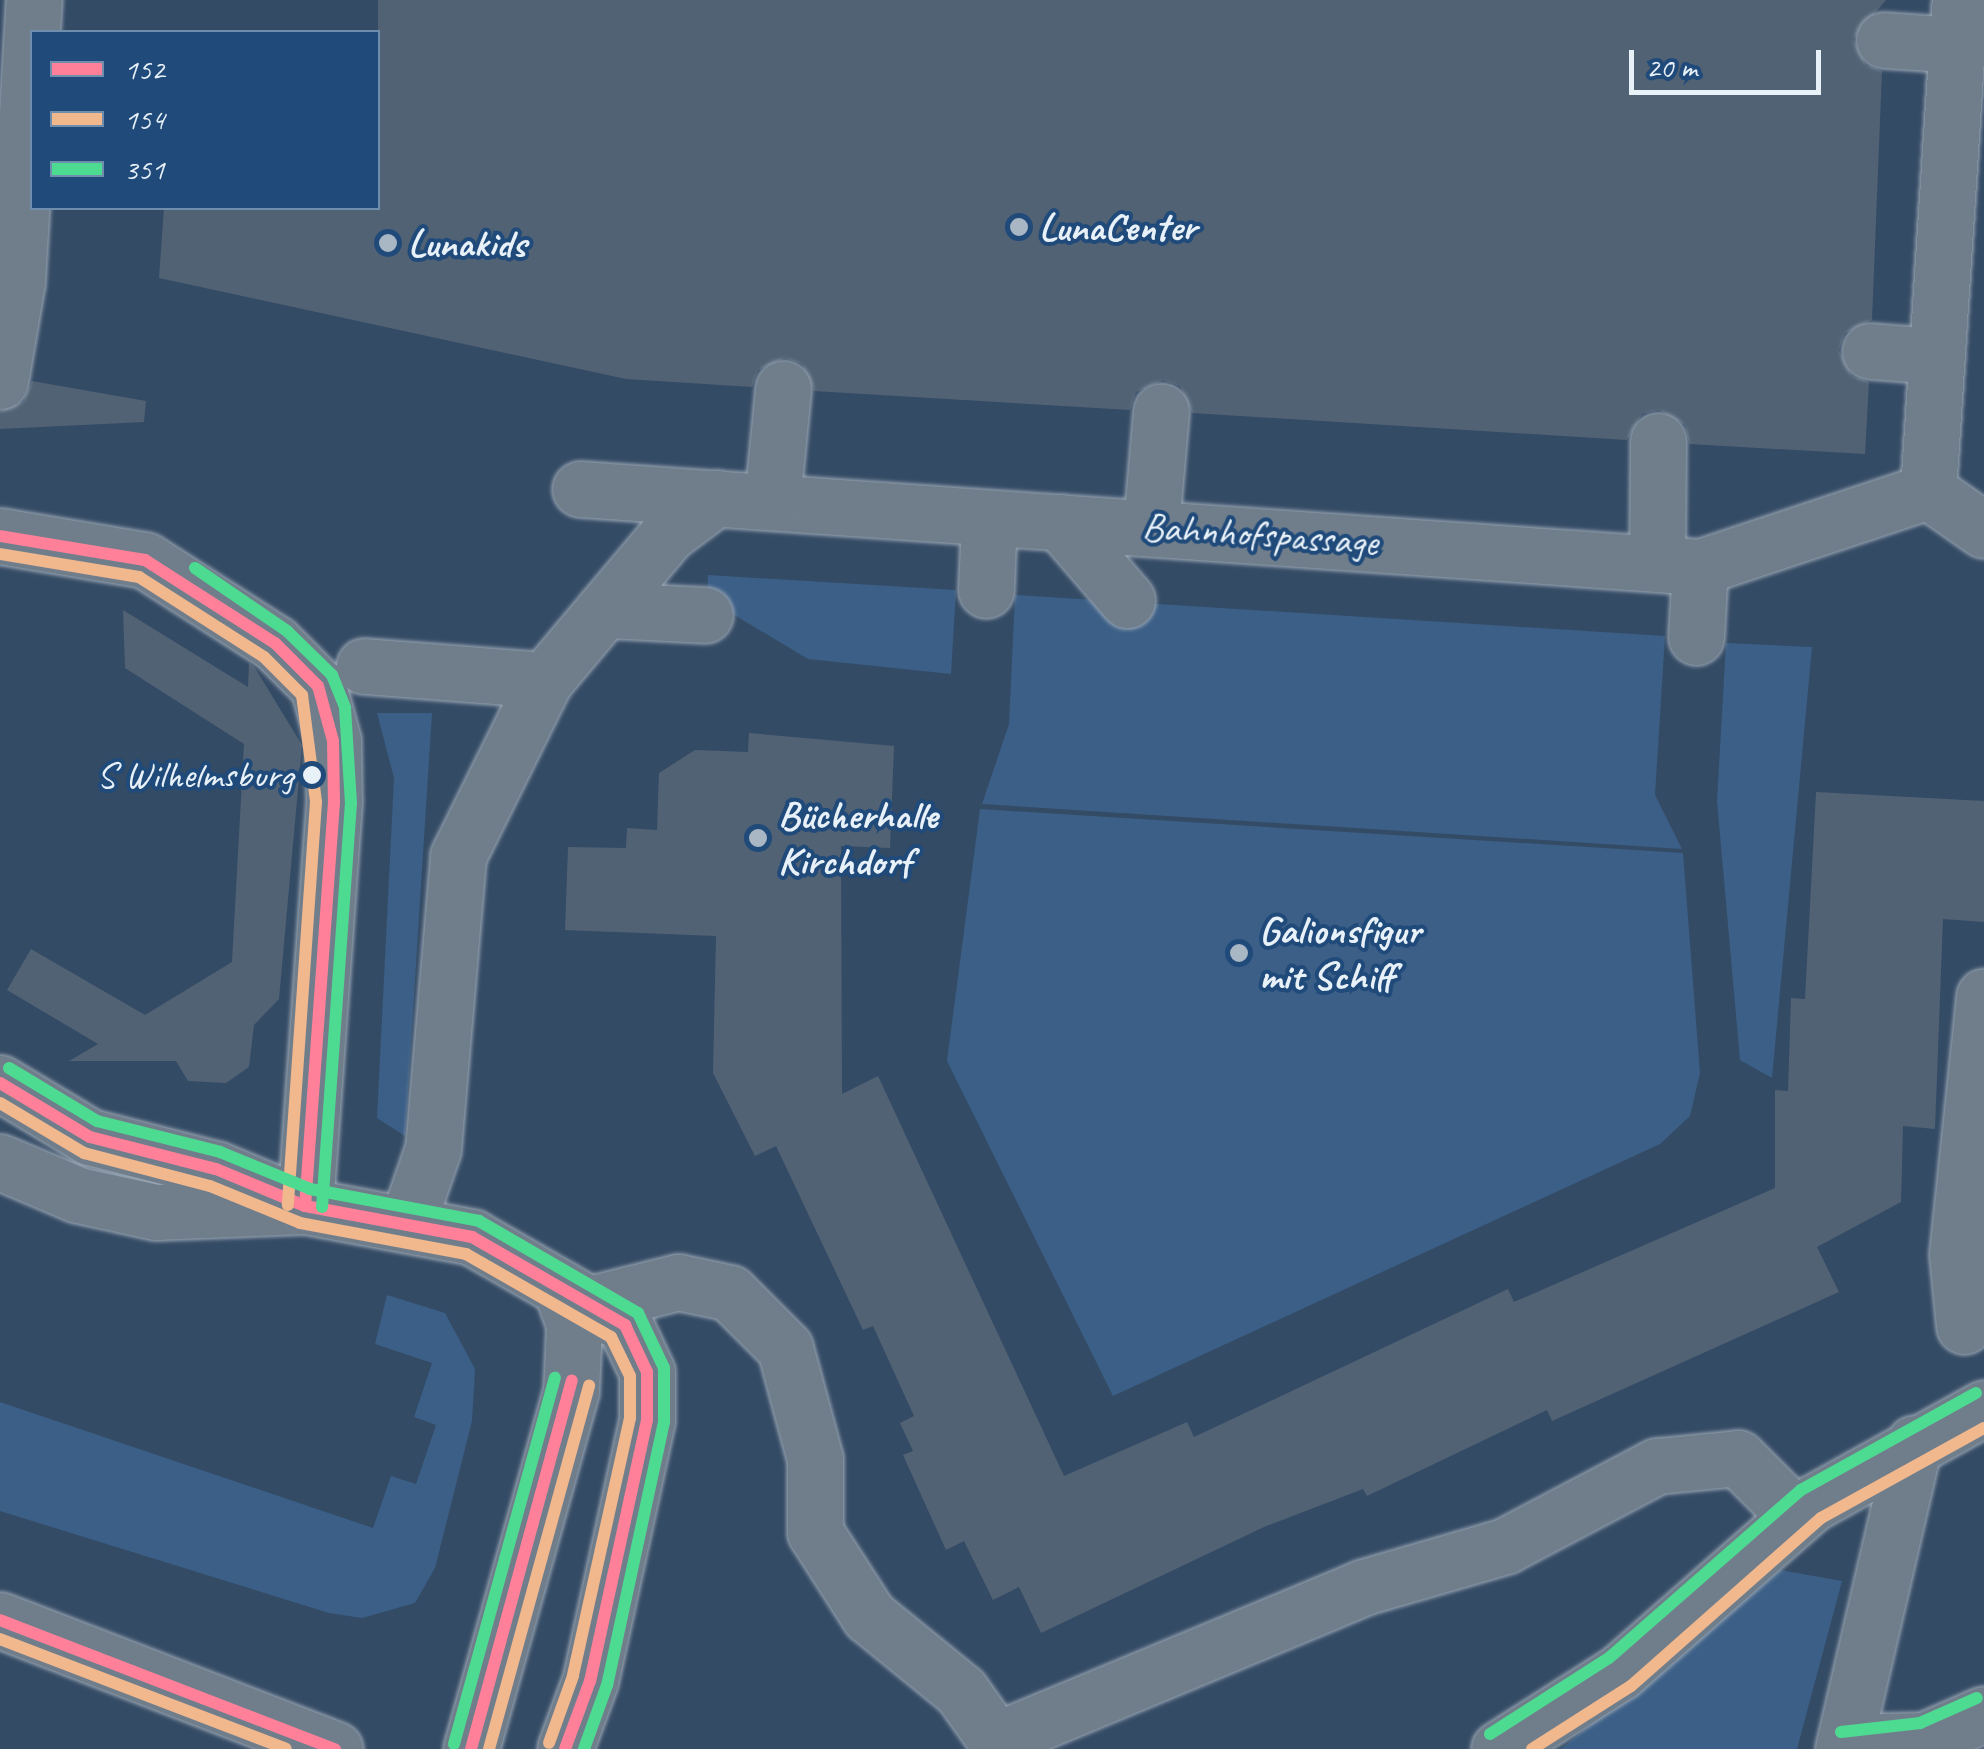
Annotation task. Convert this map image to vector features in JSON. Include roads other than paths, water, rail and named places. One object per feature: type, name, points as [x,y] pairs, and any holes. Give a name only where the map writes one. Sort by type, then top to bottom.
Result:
[{"type":"street","points":[[32,30],[34,0]]},
{"type":"street","points":[[1884,40],[1959,23],[1928,491],[1984,530]]},
{"type":"street","points":[[0,381],[17,282],[30,66]]},
{"type":"street","points":[[1870,352],[1937,356]]},
{"type":"street","points":[[772,502],[783,389]]},
{"type":"street","points":[[1151,526],[1160,412]]},
{"type":"street","points":[[1658,442],[1678,565],[1696,637]]},
{"type":"street","name":"Bahnhofspassage","points":[[580,488],[1678,565],[1928,491]]},
{"type":"street","points":[[408,1221],[433,1149],[458,856],[545,680],[669,534],[716,498]]},
{"type":"street","points":[[986,590],[990,518]]},
{"type":"street","points":[[1060,522],[1127,600]]},
{"type":"street","points":[[0,536],[145,560],[275,643],[318,686],[333,741],[334,802],[305,1206]]},
{"type":"street","points":[[604,610],[705,615]]},
{"type":"street","points":[[364,666],[545,680]]},
{"type":"street","points":[[1964,1326],[1957,1254],[1984,996]]},
{"type":"street","points":[[0,1083],[64,1127],[305,1206],[408,1221],[507,1252],[578,1296],[642,1349],[647,1420],[590,1681],[565,1749]]},
{"type":"street","points":[[0,1162],[78,1195],[156,1212],[305,1206]]},
{"type":"street","points":[[578,1296],[678,1282],[730,1292],[785,1348],[815,1458],[815,1532],[870,1616],[961,1691],[1000,1744],[1364,1587],[1505,1546],[1657,1466],[1738,1458],[1796,1516]]},
{"type":"street","points":[[471,1749],[570,1391],[578,1296]]},
{"type":"street","points":[[1499,1749],[1620,1672],[1796,1516],[1914,1442],[1984,1408]]},
{"type":"street","points":[[1914,1442],[1844,1746],[1925,1740],[1984,1714]]},
{"type":"street","points":[[0,1620],[335,1749]]},
{"type":"place","name":"LunaCenter","points":[[1019,227]]},
{"type":"place","name":"Lunakids","points":[[388,243]]},
{"type":"place","name":"S Wilhelmsburg","points":[[312,775]]},
{"type":"place","name":"Bücherhalle Kirchdorf","points":[[758,838]]},
{"type":"place","name":"Galionsfigur mit Schiff","points":[[1239,953]]}]
